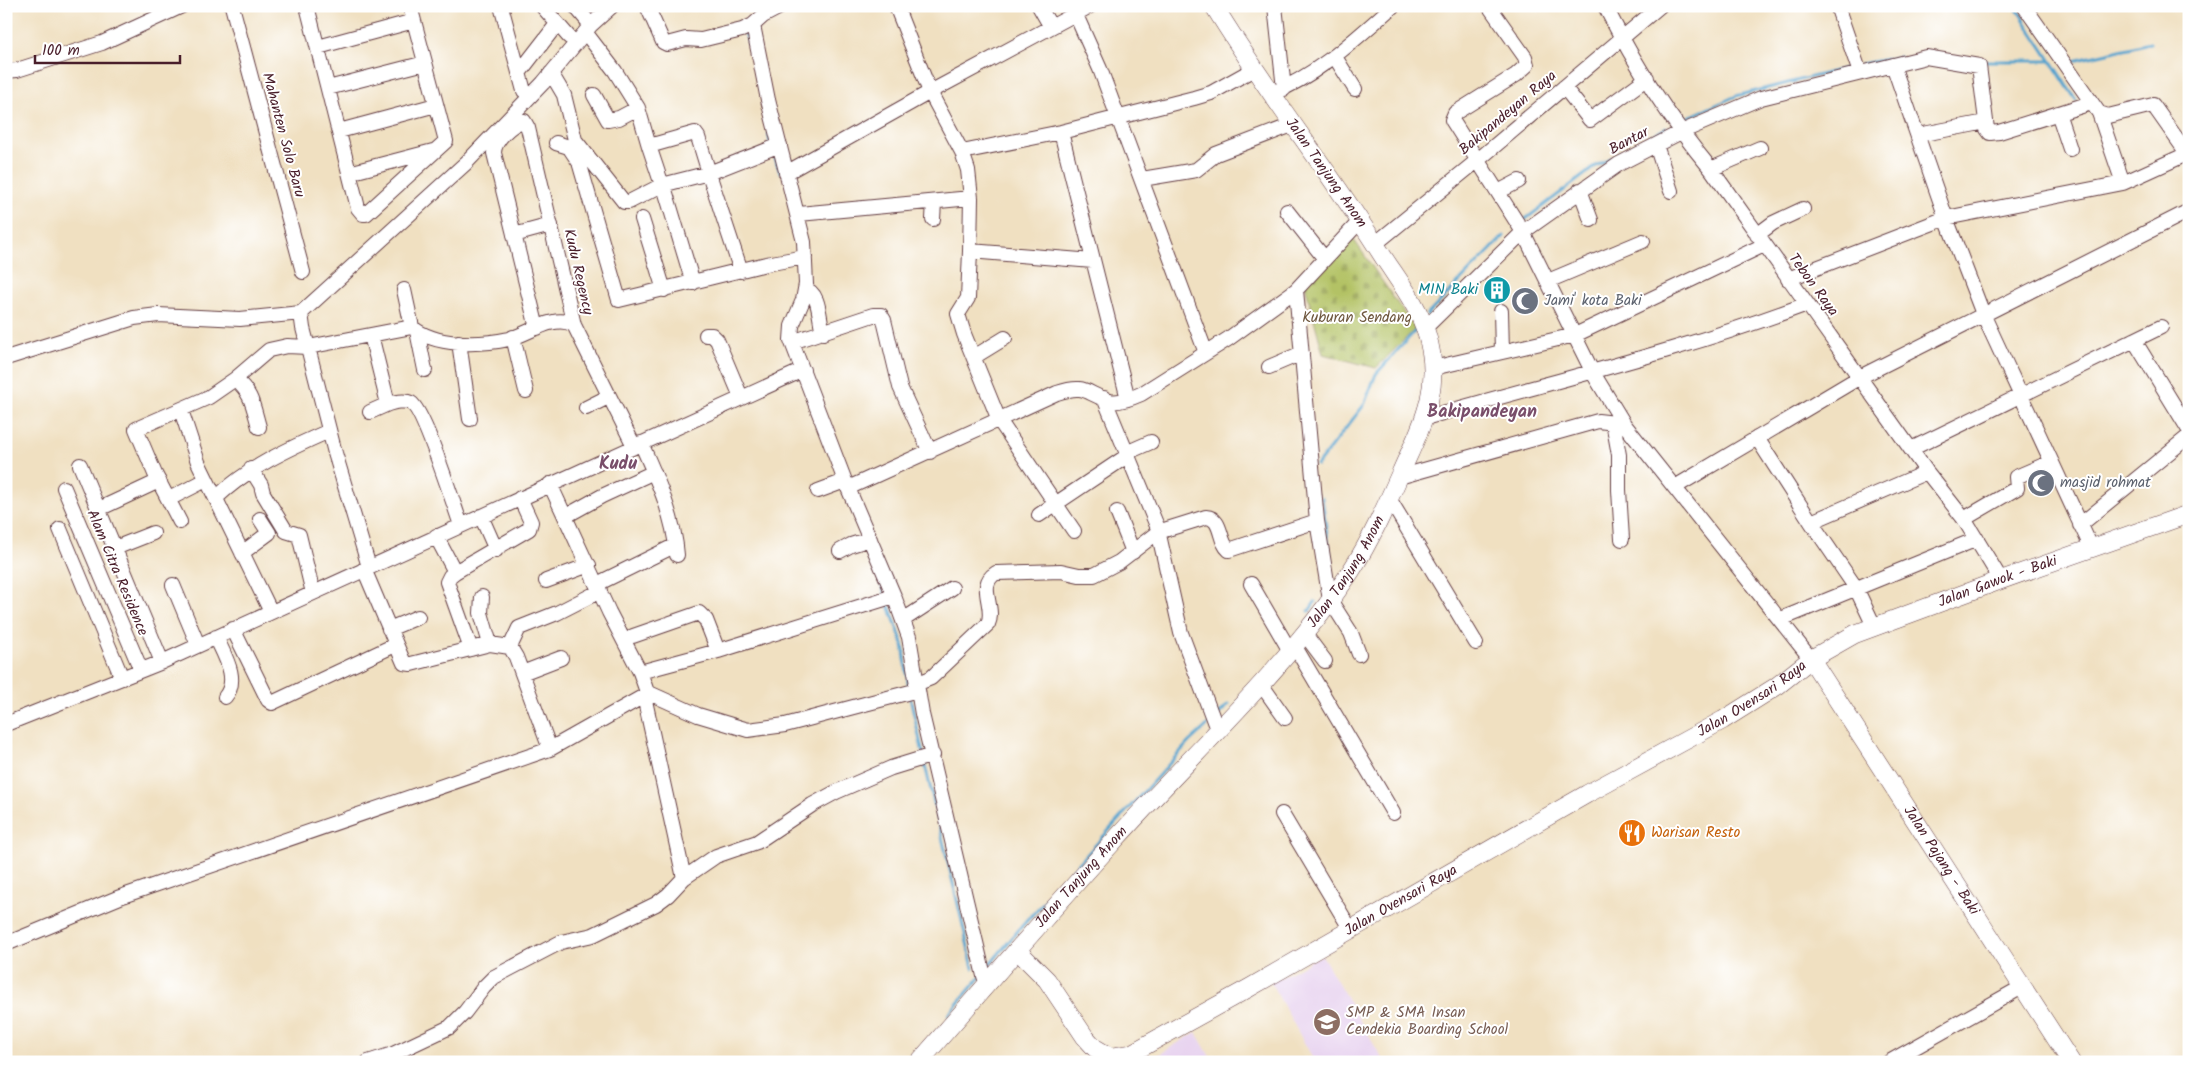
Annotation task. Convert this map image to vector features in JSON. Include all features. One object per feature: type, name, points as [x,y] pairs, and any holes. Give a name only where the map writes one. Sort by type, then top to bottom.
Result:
[{"type":"main road","name":"Jalan Tanjung Anom","points":[[919,1062],[985,976],[1017,950],[1215,724],[1261,684],[1330,600],[1359,558],[1390,500],[1425,418],[1432,391],[1433,368],[1425,328],[1360,221],[1292,125],[1278,92],[1254,69],[1214,6]]},
{"type":"main road","name":"Jalan Gawok - Baki","points":[[1811,659],[1855,634],[1874,626],[2189,514]]},
{"type":"main road","name":"Jalan Ovensari Raya","points":[[1017,950],[1050,985],[1099,1055],[1110,1057],[1130,1054],[1351,930],[1587,794],[1724,720],[1777,686],[1811,659]]},
{"type":"main road","name":"Jalan Pajang - Baki","points":[[1811,659],[2071,1062]]},
{"type":"street","points":[[6,71],[17,70],[102,43],[182,6]]},
{"type":"street","name":"Mahanten Solo Baru","points":[[232,6],[303,272]]},
{"type":"street","points":[[307,6],[358,208],[363,214],[366,214],[446,141],[410,6]]},
{"type":"street","points":[[501,6],[524,91]]},
{"type":"street","points":[[542,6],[569,37]]},
{"type":"street","points":[[575,6],[638,108],[693,283]]},
{"type":"street","points":[[6,358],[134,318],[158,315],[240,319],[301,313],[466,163],[551,73],[588,28],[612,6]]},
{"type":"street","points":[[647,6],[664,43],[686,39],[701,40],[747,28],[763,16],[782,6]]},
{"type":"street","points":[[896,6],[930,92],[962,152],[968,170],[971,198],[968,298],[958,314],[964,334],[1000,420],[1074,531]]},
{"type":"street","points":[[1039,6],[1051,27]]},
{"type":"street","points":[[786,173],[1051,27],[1074,10],[1090,6]]},
{"type":"street","points":[[1275,6],[1278,92],[1314,73],[1393,6]]},
{"type":"street","name":"Tebon Raya","points":[[1606,6],[1621,38],[1680,129],[1711,169],[1927,472],[1964,519],[2001,580]]},
{"type":"street","name":"Bakipandeyan Raya","points":[[1375,244],[1478,160],[1660,6]]},
{"type":"street","points":[[1838,6],[1859,68]]},
{"type":"street","points":[[2024,6],[2095,108],[2123,183]]},
{"type":"street","points":[[1494,8],[1525,57],[1527,65],[1453,116],[1452,120],[1521,229],[1593,373],[1610,400],[1618,423],[1622,539]]},
{"type":"street","points":[[1074,10],[1119,118],[1206,353]]},
{"type":"street","points":[[318,47],[414,21]]},
{"type":"street","points":[[519,73],[557,24]]},
{"type":"street","points":[[747,28],[774,147],[786,173],[799,214],[805,290],[792,326],[792,342],[799,371],[888,598],[903,620],[909,637],[914,689],[928,756],[985,976]]},
{"type":"street","name":"Bantar","points":[[1425,328],[1521,229],[1619,164],[1656,145],[1680,129],[1761,98],[1859,68],[1894,65],[1930,56],[1979,66],[1986,122]]},
{"type":"street","points":[[1335,57],[1356,89]]},
{"type":"street","points":[[328,88],[425,62]]},
{"type":"street","points":[[1894,65],[1946,218],[1983,314],[2092,549]]},
{"type":"street","points":[[962,152],[1061,132],[1211,92],[1254,69]]},
{"type":"street","points":[[551,73],[559,83],[564,95],[575,140],[622,202],[629,202],[663,188],[709,175],[774,147]]},
{"type":"street","points":[[1564,88],[1590,120],[1647,78]]},
{"type":"street","points":[[594,95],[608,120],[619,118],[638,108]]},
{"type":"street","points":[[1788,279],[1946,218],[2123,183],[2188,154],[2151,104],[2108,116],[2095,108],[2058,113],[1994,133],[1990,133],[1987,129],[1986,122],[1918,135]]},
{"type":"street","points":[[339,131],[436,105]]},
{"type":"street","points":[[2058,113],[2070,149]]},
{"type":"street","name":"Kudu Regency","points":[[537,328],[494,149],[498,141],[520,121],[524,120],[528,128],[574,326],[608,397],[654,472],[667,507],[677,550],[599,588]]},
{"type":"street","points":[[1142,179],[1196,170],[1216,154],[1292,125]]},
{"type":"street","points":[[1061,132],[1128,399]]},
{"type":"street","points":[[649,146],[695,133],[698,137],[741,271]]},
{"type":"street","points":[[556,142],[569,147],[579,162],[620,300],[801,257]]},
{"type":"street","points":[[1656,145],[1671,191]]},
{"type":"street","points":[[1711,169],[1760,148]]},
{"type":"street","points":[[349,173],[437,150]]},
{"type":"street","points":[[1498,192],[1519,181]]},
{"type":"street","points":[[1580,190],[1591,220]]},
{"type":"street","points":[[799,214],[971,198]]},
{"type":"street","points":[[933,219],[934,202]]},
{"type":"street","points":[[1433,368],[1574,335],[1760,240],[1773,223],[1803,209]]},
{"type":"street","points":[[1287,211],[1325,259]]},
{"type":"street","points":[[1675,487],[1860,378],[2189,211]]},
{"type":"street","points":[[642,219],[664,290]]},
{"type":"street","points":[[818,491],[843,484],[930,452],[1071,388],[1083,388],[1114,401],[1128,399],[1141,394],[1206,353],[1296,290],[1360,221]]},
{"type":"street","name":"Kudu Regency","points":[[514,235],[551,225]]},
{"type":"street","points":[[1548,281],[1643,240]]},
{"type":"street","points":[[970,251],[1093,261]]},
{"type":"street","points":[[404,290],[425,370]]},
{"type":"street","points":[[805,290],[810,290],[816,296],[823,333]]},
{"type":"street","points":[[1296,290],[1317,520],[1330,600],[1351,633],[1359,654]]},
{"type":"street","points":[[1425,418],[1593,373],[1740,329],[1807,304]]},
{"type":"street","points":[[1501,311],[1502,352]]},
{"type":"street","points":[[301,313],[329,431],[367,568],[402,661],[406,664],[490,644],[510,647]]},
{"type":"street","points":[[792,342],[873,315],[882,317],[900,387],[930,452]]},
{"type":"street","points":[[180,522],[136,429],[209,397],[235,379],[269,350],[287,346],[308,347],[414,329],[441,340],[478,342],[513,337],[553,322],[562,322],[574,326]]},
{"type":"street","points":[[1911,449],[2161,326]]},
{"type":"street","points":[[372,335],[388,404]]},
{"type":"street","points":[[706,335],[712,335],[717,340],[740,398]]},
{"type":"street","points":[[513,337],[526,391]]},
{"type":"street","points":[[974,357],[1005,338]]},
{"type":"street","points":[[2134,340],[2189,430]]},
{"type":"street","points":[[459,342],[470,419]]},
{"type":"street","points":[[1269,366],[1302,354]]},
{"type":"street","points":[[6,724],[162,662],[799,371]]},
{"type":"street","points":[[235,379],[247,390],[259,427]]},
{"type":"street","points":[[586,408],[608,397]]},
{"type":"street","points":[[1104,398],[1158,532],[1181,633],[1215,724]]},
{"type":"street","points":[[1598,421],[1610,400]]},
{"type":"street","points":[[370,412],[388,404],[406,402],[414,406],[431,440],[461,525]]},
{"type":"street","points":[[181,410],[198,462],[270,612]]},
{"type":"street","points":[[1399,477],[1598,421],[1618,423],[1675,487],[1811,659]]},
{"type":"street","points":[[216,498],[251,469],[282,452],[329,431]]},
{"type":"street","points":[[2080,525],[2189,436]]},
{"type":"street","points":[[1757,438],[1856,588],[1874,626]]},
{"type":"street","points":[[1038,515],[1126,454],[1151,442]]},
{"type":"street","points":[[1964,519],[2017,488],[2016,477],[2051,462]]},
{"type":"street","points":[[80,465],[162,662]]},
{"type":"street","points":[[251,469],[280,523],[288,533],[299,535],[313,592]]},
{"type":"street","points":[[566,516],[602,496],[654,472]]},
{"type":"street","points":[[1811,522],[1927,472]]},
{"type":"street","points":[[169,500],[206,480]]},
{"type":"street","points":[[99,508],[159,481]]},
{"type":"street","points":[[550,484],[640,672],[684,878]]},
{"type":"street","name":"Alam Citra Residence","points":[[64,488],[141,670]]},
{"type":"street","points":[[471,649],[447,582],[450,576],[456,572],[529,529],[531,525],[520,498]]},
{"type":"street","points":[[1390,500],[1476,643]]},
{"type":"street","points":[[1118,512],[1133,552]]},
{"type":"street","points":[[481,516],[496,550]]},
{"type":"street","points":[[260,518],[269,533]]},
{"type":"street","points":[[645,694],[698,715],[748,730],[785,725],[914,689],[931,678],[988,624],[990,614],[987,586],[988,581],[996,572],[1061,571],[1079,575],[1094,575],[1104,571],[1133,552],[1158,532],[1210,518],[1216,522],[1225,546],[1229,550],[1234,550],[1317,520]]},
{"type":"street","points":[[242,553],[280,523]]},
{"type":"street","points":[[60,529],[122,678]]},
{"type":"street","points":[[115,548],[153,533]]},
{"type":"street","points":[[436,536],[456,572]]},
{"type":"street","points":[[1781,619],[1977,539]]},
{"type":"street","points":[[840,551],[851,545],[866,541]]},
{"type":"street","points":[[546,581],[589,565]]},
{"type":"street","points":[[1251,584],[1296,643],[1393,813]]},
{"type":"street","points":[[173,585],[198,645]]},
{"type":"street","points":[[510,647],[519,628],[557,613],[599,588]]},
{"type":"street","points":[[903,620],[952,588]]},
{"type":"street","points":[[482,597],[481,612],[490,644]]},
{"type":"street","points":[[640,672],[718,651],[888,598]]},
{"type":"street","points":[[633,636],[698,613],[706,620],[718,651]]},
{"type":"street","points":[[389,629],[418,617]]},
{"type":"street","points":[[233,629],[268,700],[272,703],[395,645]]},
{"type":"street","points":[[216,637],[232,680],[232,686],[226,696]]},
{"type":"street","points":[[1296,643],[1325,661]]},
{"type":"street","points":[[510,647],[522,673],[550,749]]},
{"type":"street","points":[[522,673],[561,658]]},
{"type":"street","points":[[1261,684],[1285,718]]},
{"type":"street","points":[[6,944],[120,897],[550,749],[645,694]]},
{"type":"street","points":[[368,1062],[393,1054],[450,1027],[494,977],[562,942],[593,935],[656,904],[668,895],[684,878],[716,856],[757,842],[812,805],[836,792],[891,768],[928,756]]},
{"type":"street","points":[[1282,814],[1351,930]]},
{"type":"street","points":[[1889,1062],[2022,987]]},
{"type":"shaded area","name":"SMP & SMA Insan Cendekia Boarding School","points":[[1322,955],[1384,1062],[1315,1062],[1271,983]]},
{"type":"shaded area","points":[[1196,1032],[1213,1062],[1147,1062]]},
{"type":"green space","name":"Kuburan Sendang","points":[[1352,237],[1415,329],[1376,368],[1323,354],[1305,285]]},
{"type":"waterway","points":[[2015,6],[2076,100]]},
{"type":"waterway","points":[[745,33],[753,56]]},
{"type":"waterway","points":[[2069,62],[2150,43]]},
{"type":"waterway","points":[[1861,64],[1899,57]]},
{"type":"waterway","points":[[1981,61],[2051,61]]},
{"type":"waterway","points":[[1684,119],[1736,96],[1855,66]]},
{"type":"waterway","points":[[768,128],[770,144]]},
{"type":"waterway","points":[[1523,221],[1596,166],[1666,128]]},
{"type":"waterway","points":[[773,152],[780,172]]},
{"type":"waterway","points":[[1427,315],[1504,236]]},
{"type":"waterway","points":[[1317,465],[1364,405],[1376,374],[1416,330]]},
{"type":"waterway","points":[[1322,498],[1331,564]]},
{"type":"waterway","points":[[879,577],[885,595]]},
{"type":"waterway","points":[[1309,611],[1315,602]]},
{"type":"waterway","points":[[888,603],[903,644],[909,689]]},
{"type":"waterway","points":[[910,697],[923,754]]},
{"type":"waterway","points":[[1217,716],[1229,704]]},
{"type":"waterway","points":[[986,969],[1022,926],[1189,742],[1211,722]]},
{"type":"waterway","points":[[924,761],[973,968]]},
{"type":"waterway","points":[[948,1015],[981,976]]},
{"type":"place","name":"MIN Baki","points":[[1497,290]]},
{"type":"place","name":"Jami' kota Baki","points":[[1525,301]]},
{"type":"place","name":"masjid rohmat","points":[[2041,483]]},
{"type":"place","name":"Warisan Resto","points":[[1632,833]]},
{"type":"place","name":"SMP & SMA Insan Cendekia Boarding School","points":[[1327,1022]]},
{"type":"district","name":"Bakipandeyan","points":[[1482,412]]},
{"type":"district","name":"Kudu","points":[[618,464]]}]
